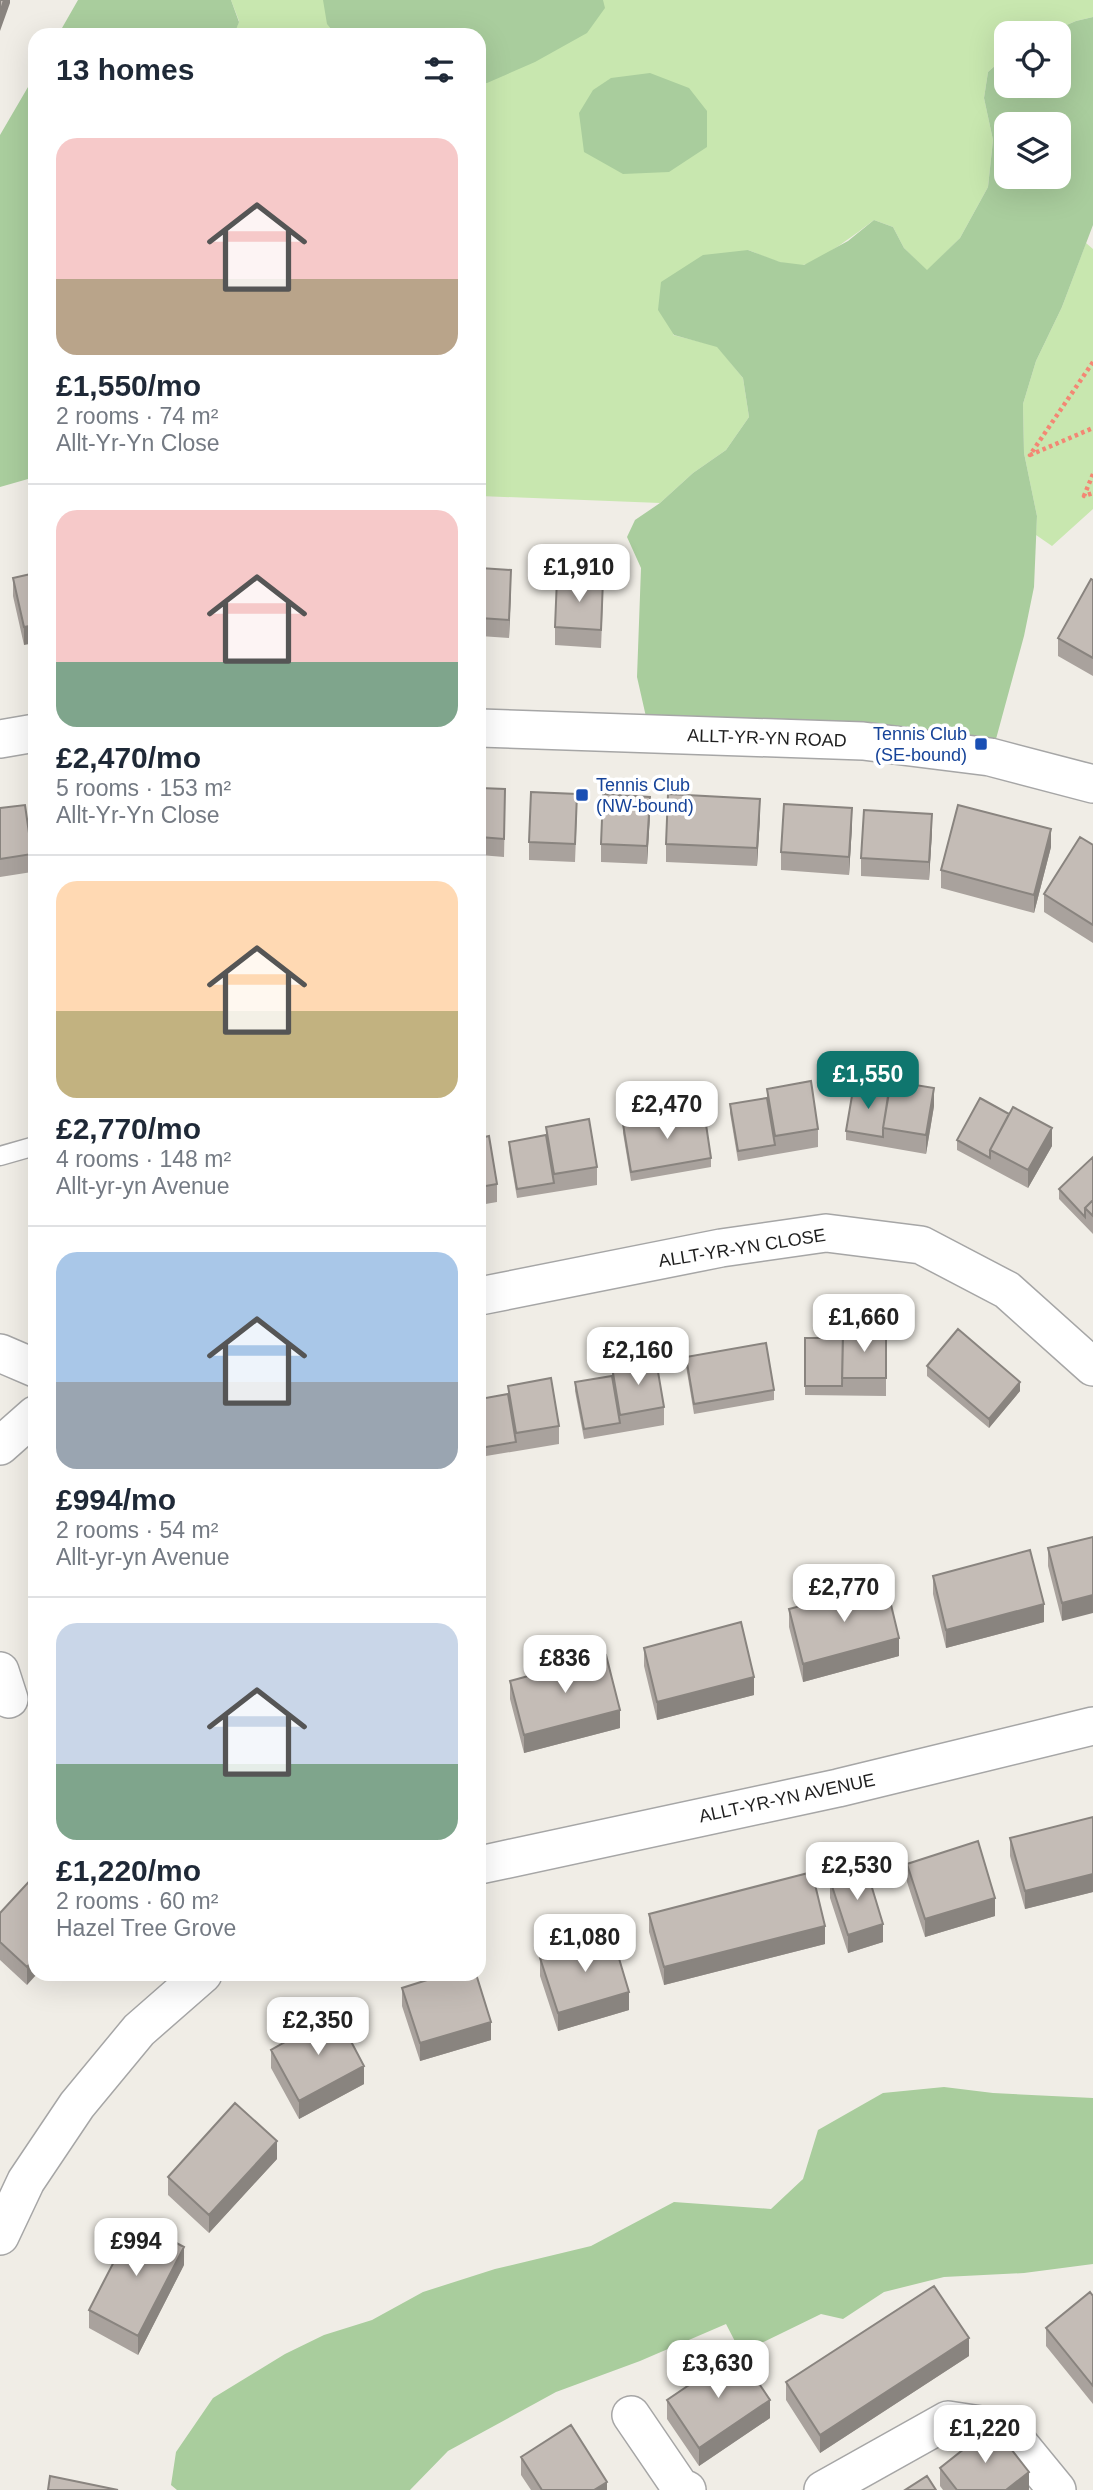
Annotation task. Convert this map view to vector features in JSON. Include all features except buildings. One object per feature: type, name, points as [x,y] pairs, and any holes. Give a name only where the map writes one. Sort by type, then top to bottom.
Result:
[{"type":"street","name":"ALLT-YR-YN ROAD","points":[[486,728],[863,741],[990,757],[1093,783]]},
{"type":"street","points":[[0,738],[28,734]]},
{"type":"street","name":"ALLT-YR-YN CLOSE","points":[[486,1295],[721,1248],[826,1233],[921,1245],[1007,1290],[1093,1367]]},
{"type":"street","points":[[0,1353],[28,1365]]},
{"type":"street","points":[[0,1446],[28,1421]]},
{"type":"street","name":"ALLT-YR-YN AVENUE","points":[[486,1864],[838,1788],[1093,1726]]},
{"type":"street","points":[[0,2236],[26,2181],[77,2105],[139,2030],[195,1981]]},
{"type":"street","points":[[631,2415],[680,2487],[687,2490]]},
{"type":"street","points":[[823,2490],[948,2420],[1007,2430],[1057,2490]]},
{"type":"lane","points":[[0,1156],[28,1148]]},
{"type":"path","points":[[1093,362],[1030,455],[1093,428]]},
{"type":"path","points":[[1093,474],[1084,496],[1093,493]]},
{"type":"green space","points":[[78,0],[231,0],[239,22],[237,28],[62,28]]},
{"type":"green space","points":[[231,0],[1093,0],[1093,17],[1071,23],[1071,21],[994,21],[994,67],[988,72],[984,98],[993,140],[988,187],[960,238],[927,271],[904,248],[893,227],[874,220],[829,252],[803,265],[782,263],[748,250],[673,335],[717,346],[743,378],[749,417],[726,450],[693,473],[660,503],[486,496],[486,28],[236,28],[239,21]]},
{"type":"green space","points":[[323,0],[603,0],[605,8],[587,33],[535,62],[487,83],[486,28],[330,28],[327,24]]},
{"type":"green space","points":[[1093,17],[1093,225],[1062,307],[1036,361],[1023,404],[1024,453],[1037,516],[1034,587],[1024,636],[996,739],[863,741],[649,730],[637,677],[641,568],[627,537],[635,520],[726,450],[749,417],[743,378],[717,347],[674,335],[658,310],[661,282],[703,255],[748,250],[780,262],[804,265],[848,241],[874,220],[893,227],[904,248],[927,270],[960,238],[988,187],[993,140],[984,98],[988,72],[994,67],[994,98],[1071,98],[1071,23]]},
{"type":"green space","points":[[650,73],[689,88],[707,111],[707,147],[669,172],[623,174],[584,152],[579,113],[593,90],[611,78]]},
{"type":"green space","points":[[28,87],[28,479],[0,487],[0,135]]},
{"type":"green space","points":[[1086,243],[1093,249],[1093,509],[1052,546],[1036,535],[1037,516],[1024,453],[1023,404],[1036,361],[1062,307]]},
{"type":"green space","points":[[944,2087],[993,2093],[1093,2098],[1093,2264],[1024,2273],[944,2277],[884,2292],[843,2319],[821,2314],[741,2353],[726,2324],[640,2361],[556,2392],[448,2451],[410,2490],[177,2490],[171,2485],[176,2452],[213,2398],[285,2354],[324,2335],[372,2320],[423,2292],[495,2269],[591,2246],[674,2202],[771,2209],[803,2179],[818,2130],[883,2093]]},
{"type":"place","name":"Tennis Club (SE-bound)","points":[[981,744]]},
{"type":"place","name":"Tennis Club (NW-bound)","points":[[582,795]]}]
